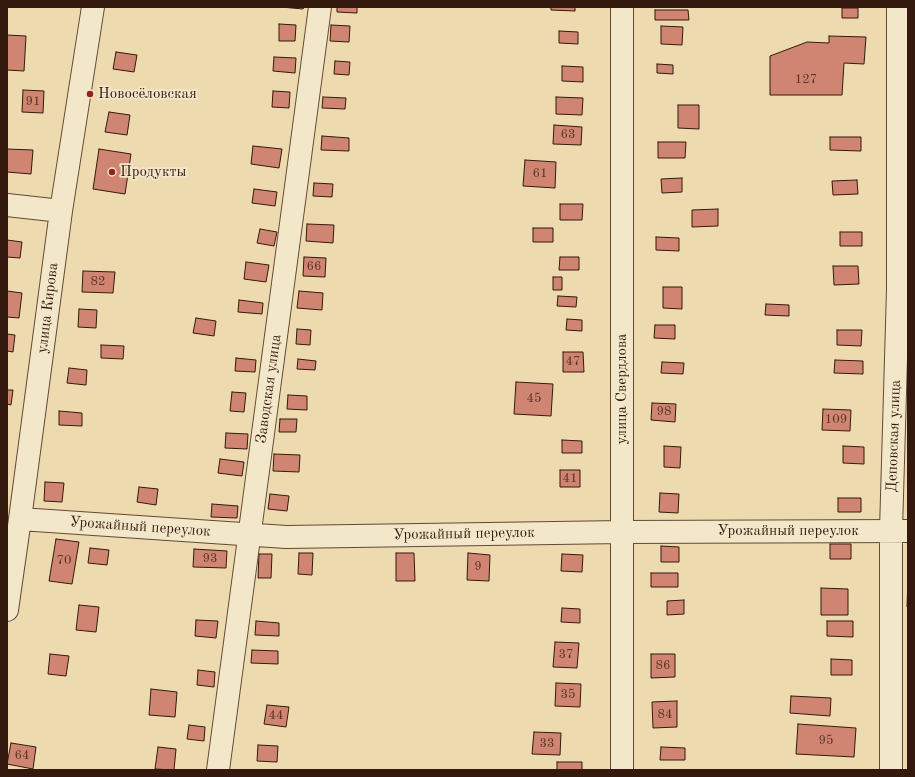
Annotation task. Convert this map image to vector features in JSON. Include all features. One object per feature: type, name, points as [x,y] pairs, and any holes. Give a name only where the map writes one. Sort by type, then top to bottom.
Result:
[{"type":"street","name":"улица Кирова","points":[[7,610],[61,211],[93,7]]},
{"type":"street","name":"Заводская улица","points":[[218,770],[320,7]]},
{"type":"street","name":"улица Свердлова","points":[[622,7],[622,770]]},
{"type":"street","name":"Деповская улица","points":[[891,770],[899,693],[899,531],[903,290],[898,7]]},
{"type":"street","points":[[7,205],[61,211]]},
{"type":"street","name":"Урожайный переулок","points":[[20,519],[286,537],[622,532],[899,531]]},
{"type":"building","points":[[281,7],[304,7],[303,9]]},
{"type":"building","points":[[337,7],[357,7],[357,13],[337,12]]},
{"type":"building","points":[[551,7],[575,7],[575,11],[551,10]]},
{"type":"building","points":[[842,8],[858,8],[858,18],[842,18]]},
{"type":"building","points":[[655,10],[688,10],[689,20],[655,20]]},
{"type":"building","points":[[279,24],[296,25],[295,41],[279,41]]},
{"type":"building","points":[[331,25],[350,26],[349,42],[330,41]]},
{"type":"building","points":[[661,26],[683,27],[682,45],[661,44]]},
{"type":"building","points":[[559,31],[578,32],[578,44],[559,43]]},
{"type":"building","points":[[7,35],[26,36],[24,71],[7,70]]},
{"type":"building","points":[[829,36],[866,37],[864,64],[844,63],[842,95],[770,95],[770,56],[807,42],[829,43]]},
{"type":"building","points":[[116,52],[137,55],[134,72],[113,69]]},
{"type":"building","points":[[274,57],[296,58],[295,73],[273,71]]},
{"type":"building","points":[[335,61],[350,62],[349,75],[334,74]]},
{"type":"building","points":[[657,64],[673,65],[673,74],[657,73]]},
{"type":"building","points":[[562,66],[583,67],[583,82],[562,81]]},
{"type":"building","points":[[23,90],[44,91],[43,113],[22,112]]},
{"type":"building","points":[[273,91],[290,92],[289,108],[272,107]]},
{"type":"building","points":[[323,97],[346,98],[345,109],[322,108]]},
{"type":"building","points":[[556,97],[583,98],[582,115],[556,114]]},
{"type":"building","points":[[678,105],[699,105],[699,129],[678,128]]},
{"type":"building","points":[[109,112],[130,115],[127,135],[105,132]]},
{"type":"building","points":[[554,125],[582,127],[581,145],[553,144]]},
{"type":"building","points":[[322,136],[349,138],[349,151],[321,150]]},
{"type":"building","points":[[830,137],[861,137],[861,151],[830,150]]},
{"type":"building","points":[[658,142],[686,142],[685,158],[658,158]]},
{"type":"building","points":[[253,146],[282,149],[279,168],[251,164]]},
{"type":"building","points":[[7,149],[33,150],[31,174],[7,172]]},
{"type":"building","name":"Продукты","points":[[99,149],[131,154],[125,194],[93,189]]},
{"type":"building","points":[[525,160],[556,162],[555,188],[523,186]]},
{"type":"building","points":[[682,178],[682,192],[662,193],[661,179]]},
{"type":"building","points":[[857,180],[858,194],[833,195],[832,181]]},
{"type":"building","points":[[314,183],[333,184],[332,197],[313,196]]},
{"type":"building","points":[[254,189],[277,192],[275,206],[252,203]]},
{"type":"building","points":[[560,204],[583,204],[582,220],[560,220]]},
{"type":"building","points":[[718,209],[718,226],[692,227],[692,210]]},
{"type":"building","points":[[307,224],[334,225],[333,243],[306,241]]},
{"type":"building","points":[[533,228],[553,228],[553,242],[533,242]]},
{"type":"building","points":[[260,229],[277,232],[274,246],[257,243]]},
{"type":"building","points":[[840,232],[862,232],[862,246],[840,246]]},
{"type":"building","points":[[656,237],[679,238],[679,251],[656,250]]},
{"type":"building","points":[[7,240],[22,242],[20,258],[7,257]]},
{"type":"building","points":[[304,257],[326,258],[325,277],[303,276]]},
{"type":"building","points":[[560,257],[579,257],[579,270],[559,270]]},
{"type":"building","points":[[246,262],[269,265],[266,282],[244,279]]},
{"type":"building","points":[[833,266],[858,266],[859,284],[834,285]]},
{"type":"building","points":[[83,271],[115,272],[113,293],[82,292]]},
{"type":"building","points":[[553,277],[562,277],[562,290],[553,290]]},
{"type":"building","points":[[663,287],[682,287],[682,309],[663,308]]},
{"type":"building","points":[[7,291],[22,293],[19,318],[7,317]]},
{"type":"building","points":[[299,291],[323,293],[322,310],[297,308]]},
{"type":"building","points":[[558,296],[577,297],[576,307],[557,306]]},
{"type":"building","points":[[239,300],[263,303],[262,314],[238,312]]},
{"type":"building","points":[[766,304],[789,305],[789,316],[765,315]]},
{"type":"building","points":[[79,309],[97,310],[96,328],[78,327]]},
{"type":"building","points":[[196,318],[216,321],[214,336],[193,333]]},
{"type":"building","points":[[567,319],[582,320],[582,331],[566,330]]},
{"type":"building","points":[[655,325],[675,325],[675,339],[654,338]]},
{"type":"building","points":[[297,329],[311,330],[310,345],[296,344]]},
{"type":"building","points":[[837,330],[862,330],[861,346],[837,345]]},
{"type":"building","points":[[7,334],[15,335],[13,352],[7,351]]},
{"type":"building","points":[[101,345],[124,346],[123,359],[101,358]]},
{"type":"building","points":[[563,352],[583,352],[584,372],[563,372]]},
{"type":"building","points":[[236,358],[256,360],[255,372],[235,371]]},
{"type":"building","points":[[298,359],[316,361],[315,370],[297,369]]},
{"type":"building","points":[[835,360],[863,361],[863,374],[834,373]]},
{"type":"building","points":[[662,362],[684,363],[683,374],[661,373]]},
{"type":"building","points":[[69,368],[87,370],[86,385],[67,383]]},
{"type":"building","points":[[516,382],[553,384],[551,416],[514,414]]},
{"type":"building","points":[[7,390],[13,390],[11,405],[7,404]]},
{"type":"building","points":[[232,392],[246,393],[244,412],[230,411]]},
{"type":"building","points":[[288,395],[307,396],[307,410],[287,409]]},
{"type":"building","points":[[652,403],[676,404],[675,422],[651,420]]},
{"type":"building","points":[[823,409],[851,410],[850,431],[822,430]]},
{"type":"building","points":[[59,411],[82,413],[82,426],[59,425]]},
{"type":"building","points":[[280,419],[297,419],[296,432],[279,432]]},
{"type":"building","points":[[226,433],[248,434],[247,449],[225,448]]},
{"type":"building","points":[[562,440],[582,441],[582,453],[562,453]]},
{"type":"building","points":[[664,446],[681,447],[680,468],[664,467]]},
{"type":"building","points":[[843,446],[864,447],[864,464],[843,463]]},
{"type":"building","points":[[274,454],[300,455],[299,472],[273,471]]},
{"type":"building","points":[[220,459],[244,462],[242,476],[218,473]]},
{"type":"building","points":[[560,470],[580,470],[580,487],[560,487]]},
{"type":"building","points":[[45,482],[64,483],[62,502],[44,501]]},
{"type":"building","points":[[139,487],[158,489],[156,505],[137,502]]},
{"type":"building","points":[[660,493],[679,494],[678,513],[659,512]]},
{"type":"building","points":[[270,494],[289,496],[287,511],[268,509]]},
{"type":"building","points":[[838,498],[861,498],[861,512],[838,512]]},
{"type":"building","points":[[212,504],[238,506],[237,518],[211,517]]},
{"type":"building","points":[[56,539],[79,542],[72,584],[49,581]]},
{"type":"building","points":[[830,544],[851,544],[851,559],[830,559]]},
{"type":"building","points":[[661,546],[679,547],[679,562],[661,562]]},
{"type":"building","points":[[90,548],[109,550],[107,565],[88,563]]},
{"type":"building","points":[[194,549],[227,551],[226,568],[193,567]]},
{"type":"building","points":[[299,553],[313,553],[312,575],[298,574]]},
{"type":"building","points":[[396,553],[414,553],[415,581],[396,581]]},
{"type":"building","points":[[468,553],[490,555],[489,581],[467,580]]},
{"type":"building","points":[[259,554],[272,554],[271,578],[258,578]]},
{"type":"building","points":[[562,554],[583,555],[582,572],[561,571]]},
{"type":"building","points":[[651,573],[678,573],[678,587],[651,587]]},
{"type":"building","points":[[908,577],[908,607],[907,607]]},
{"type":"building","points":[[821,588],[848,589],[848,615],[821,615]]},
{"type":"building","points":[[684,600],[684,614],[667,615],[667,601]]},
{"type":"building","points":[[79,605],[99,607],[96,632],[76,630]]},
{"type":"building","points":[[562,608],[580,609],[580,623],[561,622]]},
{"type":"building","points":[[196,620],[218,621],[216,638],[195,636]]},
{"type":"building","points":[[256,621],[279,623],[279,636],[255,635]]},
{"type":"building","points":[[827,621],[853,621],[853,637],[827,636]]},
{"type":"building","points":[[555,642],[579,643],[577,668],[553,667]]},
{"type":"building","points":[[252,650],[278,651],[278,664],[251,663]]},
{"type":"building","points":[[50,654],[69,656],[66,676],[48,674]]},
{"type":"building","points":[[651,654],[675,654],[675,677],[651,678]]},
{"type":"building","points":[[831,659],[852,660],[852,675],[831,675]]},
{"type":"building","points":[[198,670],[215,672],[214,687],[197,685]]},
{"type":"building","points":[[556,683],[581,684],[580,707],[555,706]]},
{"type":"building","points":[[151,689],[177,692],[175,717],[149,715]]},
{"type":"building","points":[[791,696],[831,698],[830,716],[790,713]]},
{"type":"building","points":[[677,701],[677,727],[653,728],[652,702]]},
{"type":"building","points":[[267,705],[289,707],[286,727],[264,724]]},
{"type":"building","points":[[798,724],[856,728],[854,757],[796,754]]},
{"type":"building","points":[[189,725],[205,727],[204,741],[187,739]]},
{"type":"building","points":[[534,732],[561,733],[560,755],[532,754]]},
{"type":"building","points":[[11,743],[36,747],[33,769],[7,764]]},
{"type":"building","points":[[258,745],[278,746],[277,762],[257,761]]},
{"type":"building","points":[[158,747],[176,749],[174,770],[155,769]]},
{"type":"building","points":[[661,747],[685,748],[685,760],[660,760]]},
{"type":"building","points":[[557,762],[582,762],[582,770],[557,770]]},
{"type":"place","name":"Новосёловская","points":[[90,94]]},
{"type":"place","name":"Продукты","points":[[112,172]]}]
